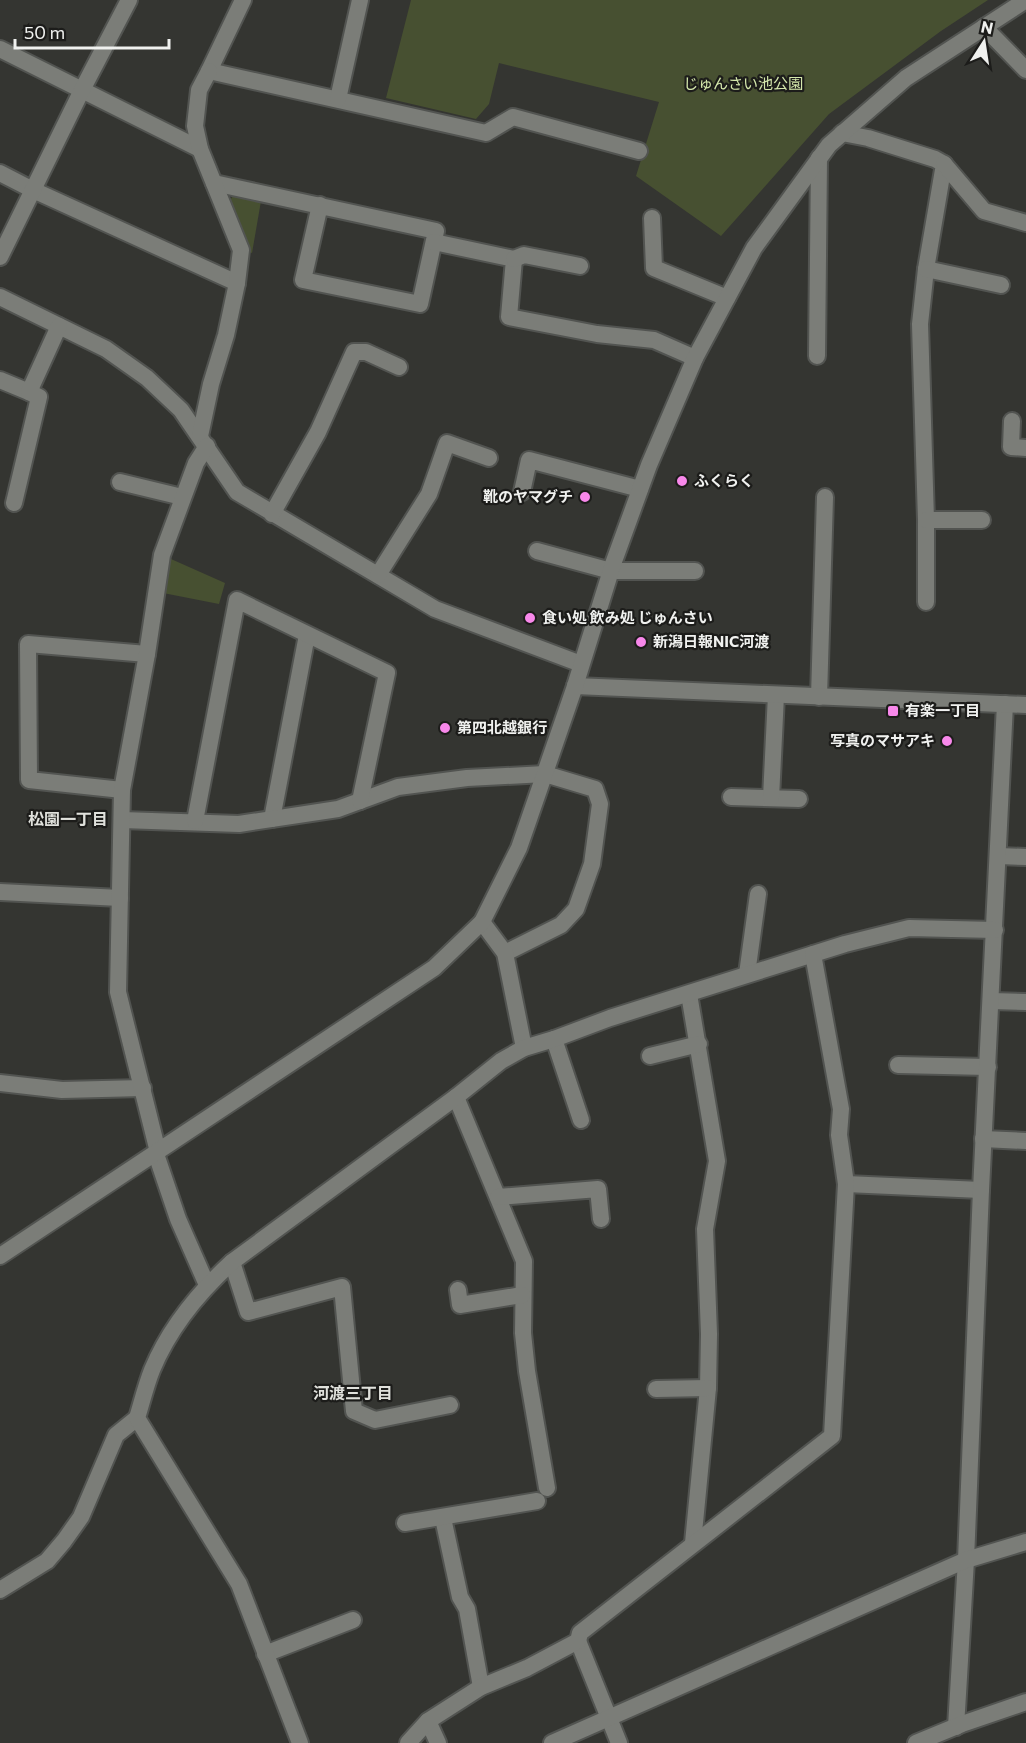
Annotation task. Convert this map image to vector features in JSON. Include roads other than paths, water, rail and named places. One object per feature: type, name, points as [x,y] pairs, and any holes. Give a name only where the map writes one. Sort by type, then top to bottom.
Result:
[{"type":"street","points":[[0,257],[129,0]]},
{"type":"street","points":[[207,1285],[178,1219],[157,1153],[118,992],[122,790],[147,654],[162,555],[204,441],[211,384],[226,335],[237,283],[241,250],[200,149],[195,126],[199,90],[243,0]]},
{"type":"street","points":[[338,99],[360,0]]},
{"type":"street","points":[[0,1256],[434,968],[482,922],[519,848],[640,489],[695,358],[754,248],[819,158],[842,133],[906,78],[1026,0]]},
{"type":"street","points":[[984,27],[1026,70]]},
{"type":"street","points":[[0,50],[200,149]]},
{"type":"street","points":[[209,71],[486,133],[513,117],[639,151]]},
{"type":"street","points":[[842,133],[868,138],[935,159],[944,164],[984,211],[1026,223]]},
{"type":"street","points":[[817,356],[819,158]]},
{"type":"street","points":[[926,602],[920,324],[926,269],[944,164]]},
{"type":"street","points":[[0,173],[237,283]]},
{"type":"street","points":[[214,183],[320,205],[436,231],[420,304],[303,280],[320,205]]},
{"type":"street","points":[[652,218],[654,268],[727,298]]},
{"type":"street","points":[[434,242],[513,259],[524,255],[580,267]]},
{"type":"street","points":[[513,259],[509,317],[597,334],[654,340],[695,358]]},
{"type":"street","points":[[926,269],[1001,285]]},
{"type":"street","points":[[0,297],[106,349],[147,378],[181,410],[237,492],[435,609],[581,664]]},
{"type":"street","points":[[29,392],[60,326]]},
{"type":"street","points":[[272,513],[318,432],[354,352],[366,352],[399,367]]},
{"type":"street","points":[[0,380],[39,397],[14,503]]},
{"type":"street","points":[[1012,420],[1011,447],[1026,448]]},
{"type":"street","points":[[378,575],[429,494],[447,443],[489,458]]},
{"type":"street","points":[[522,492],[529,460],[640,489]]},
{"type":"street","points":[[120,482],[182,497]]},
{"type":"street","points":[[819,697],[825,497]]},
{"type":"street","points":[[926,520],[982,520]]},
{"type":"street","points":[[537,551],[611,571],[695,571]]},
{"type":"street","points":[[195,821],[237,600],[387,673],[360,801]]},
{"type":"street","points":[[272,819],[307,635]]},
{"type":"street","points":[[122,790],[30,780],[28,644],[147,654]]},
{"type":"street","points":[[575,686],[1026,705]]},
{"type":"street","points":[[771,798],[776,695]]},
{"type":"street","points":[[956,1727],[966,1560],[983,1139],[1005,704]]},
{"type":"street","points":[[122,820],[239,824],[338,809],[398,787],[467,778],[544,774],[595,789],[600,804],[592,864],[576,909],[561,925],[505,953]]},
{"type":"street","points":[[731,797],[799,799]]},
{"type":"street","points":[[999,856],[1026,857]]},
{"type":"street","points":[[0,892],[120,898]]},
{"type":"street","points":[[747,975],[758,894]]},
{"type":"street","points":[[482,922],[505,953],[524,1048]]},
{"type":"street","points":[[0,1590],[47,1561],[81,1517],[116,1435],[137,1418],[153,1369],[168,1340],[207,1285],[231,1263],[456,1097],[501,1061],[524,1048],[555,1040],[610,1018],[845,944],[909,928],[995,930]]},
{"type":"street","points":[[619,1743],[578,1641],[580,1634],[832,1436],[846,1184],[839,1135],[842,1108],[813,954]]},
{"type":"street","points":[[689,994],[717,1161],[705,1229],[709,1334],[708,1388],[693,1544]]},
{"type":"street","points":[[991,1001],[1026,1002]]},
{"type":"street","points":[[555,1040],[581,1120]]},
{"type":"street","points":[[650,1056],[699,1044]]},
{"type":"street","points":[[898,1065],[988,1066]]},
{"type":"street","points":[[0,1083],[62,1090],[143,1088]]},
{"type":"street","points":[[405,1523],[490,1510],[497,1506],[542,1495],[523,1333],[524,1261],[456,1097]]},
{"type":"street","points":[[983,1139],[1026,1141]]},
{"type":"street","points":[[846,1184],[981,1190]]},
{"type":"street","points":[[498,1197],[598,1189],[601,1219]]},
{"type":"street","points":[[231,1263],[248,1312],[342,1287],[354,1411],[375,1420],[450,1405]]},
{"type":"street","points":[[458,1290],[460,1305],[522,1295]]},
{"type":"street","points":[[656,1389],[708,1388]]},
{"type":"street","points":[[137,1418],[239,1584],[300,1743]]},
{"type":"street","points":[[443,1518],[460,1597],[467,1609],[481,1687]]},
{"type":"street","points":[[552,1743],[966,1560],[1026,1542]]},
{"type":"street","points":[[265,1654],[353,1620]]},
{"type":"street","points":[[408,1743],[428,1721],[481,1687],[526,1668],[578,1641]]},
{"type":"street","points":[[916,1743],[1026,1702]]},
{"type":"street","points":[[428,1721],[438,1743]]},
{"type":"place","name":"ふくらく","points":[[682,481]]},
{"type":"place","name":"靴のヤマグチ","points":[[585,497]]},
{"type":"place","name":"食い処 飲み処 じゅんさい","points":[[530,618]]},
{"type":"place","name":"新潟日報NIC河渡","points":[[641,642]]},
{"type":"place","name":"有楽一丁目","points":[[893,711]]},
{"type":"place","name":"第四北越銀行","points":[[445,728]]},
{"type":"place","name":"写真のマサアキ","points":[[947,741]]},
{"type":"district","name":"松園一丁目","points":[[68,819]]},
{"type":"district","name":"河渡三丁目","points":[[353,1393]]},
{"type":"park label","name":"じゅんさい池公園","points":[[743,84]]}]
